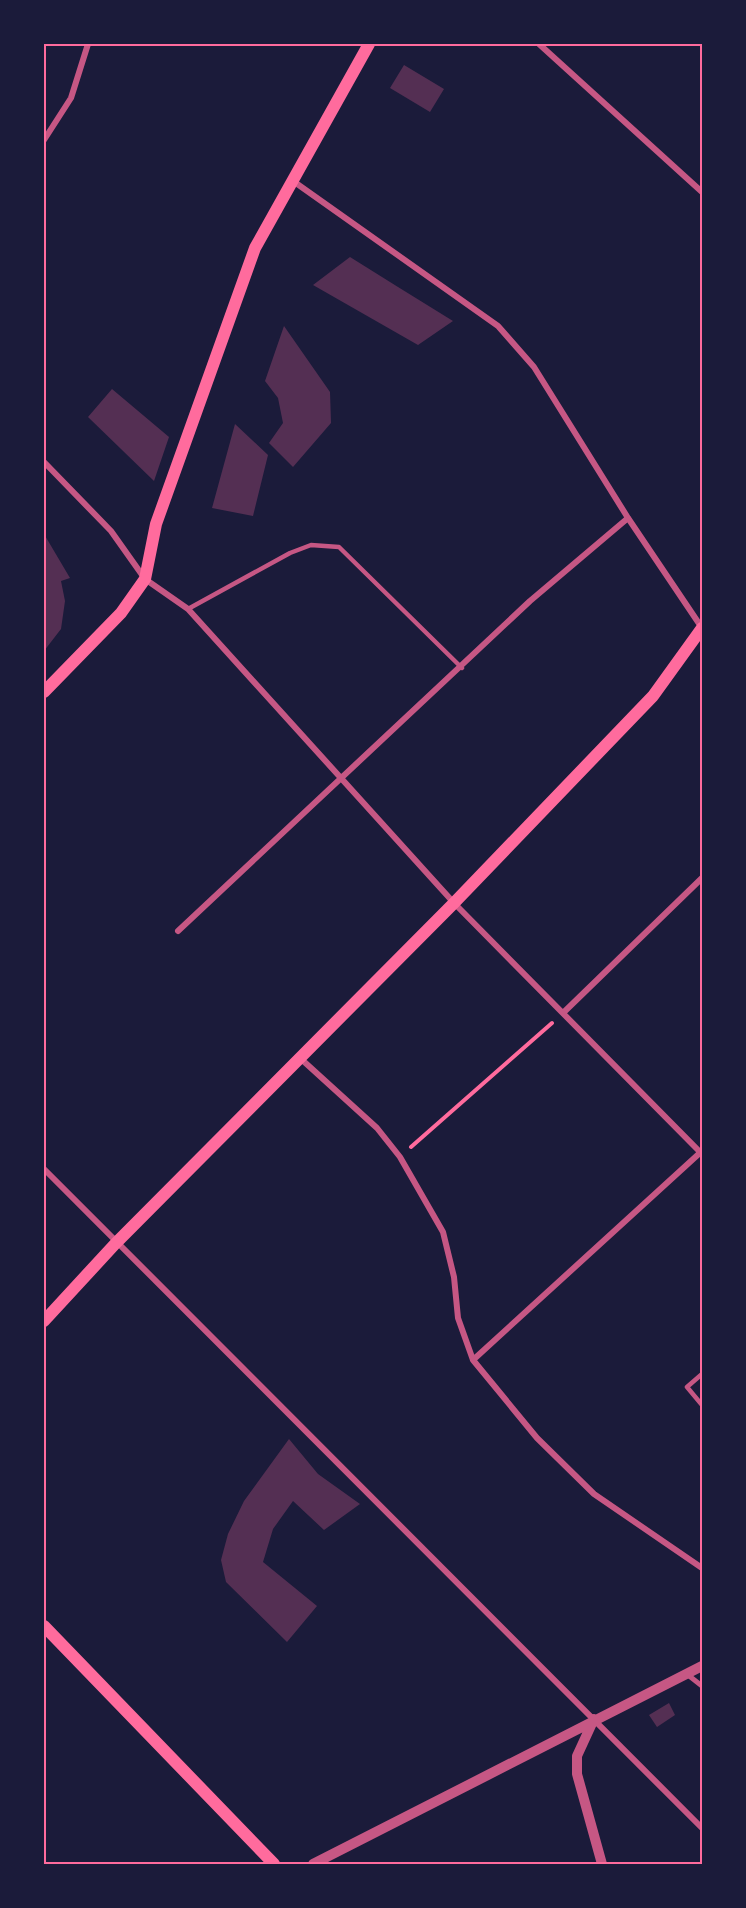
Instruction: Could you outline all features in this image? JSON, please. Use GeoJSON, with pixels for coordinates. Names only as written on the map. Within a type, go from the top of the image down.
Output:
{"type":"FeatureCollection","features":[{"type":"Feature","properties":{"kind":"main road"},"geometry":{"type":"LineString","coordinates":[[44,692],[121,613],[145,579],[156,524],[251,259],[291,180],[369,44]]}},
{"type":"Feature","properties":{"kind":"main road"},"geometry":{"type":"LineString","coordinates":[[44,1321],[116,1244],[454,903],[653,696],[702,629]]}},
{"type":"Feature","properties":{"kind":"main road"},"geometry":{"type":"LineString","coordinates":[[44,1626],[274,1864]]}},
{"type":"Feature","properties":{"kind":"street"},"geometry":{"type":"LineString","coordinates":[[44,140],[71,98],[88,44]]}},
{"type":"Feature","properties":{"kind":"street"},"geometry":{"type":"LineString","coordinates":[[538,44],[702,192]]}},
{"type":"Feature","properties":{"kind":"street"},"geometry":{"type":"LineString","coordinates":[[291,180],[498,326],[534,367],[628,518],[702,629]]}},
{"type":"Feature","properties":{"kind":"street"},"geometry":{"type":"LineString","coordinates":[[44,462],[111,531],[145,579],[188,609],[454,903],[702,1152],[473,1360]]}},
{"type":"Feature","properties":{"kind":"street"},"geometry":{"type":"LineString","coordinates":[[178,931],[340,778],[462,668],[530,601],[628,518]]}},
{"type":"Feature","properties":{"kind":"street"},"geometry":{"type":"LineString","coordinates":[[563,1013],[702,878]]}},
{"type":"Feature","properties":{"kind":"street"},"geometry":{"type":"LineString","coordinates":[[300,1058],[377,1128],[400,1157],[443,1232],[454,1277],[458,1318],[473,1360],[537,1438],[594,1494],[702,1568]]}},
{"type":"Feature","properties":{"kind":"street"},"geometry":{"type":"LineString","coordinates":[[44,1169],[116,1244],[702,1828]]}},
{"type":"Feature","properties":{"kind":"street"},"geometry":{"type":"LineString","coordinates":[[313,1864],[547,1747],[595,1719],[688,1675],[702,1666]]}},
{"type":"Feature","properties":{"kind":"street"},"geometry":{"type":"LineString","coordinates":[[688,1675],[702,1686]]}},
{"type":"Feature","properties":{"kind":"street"},"geometry":{"type":"LineString","coordinates":[[595,1719],[577,1756],[577,1774],[602,1864]]}},
{"type":"Feature","properties":{"kind":"lane"},"geometry":{"type":"LineString","coordinates":[[188,609],[290,553],[311,545],[339,547],[462,668]]}},
{"type":"Feature","properties":{"kind":"lane"},"geometry":{"type":"LineString","coordinates":[[702,1374],[687,1387],[702,1405]]}},
{"type":"Feature","properties":{"kind":"path"},"geometry":{"type":"LineString","coordinates":[[400,1157],[563,1013]]}},
{"type":"Feature","properties":{"kind":"building"},"geometry":{"type":"Polygon","coordinates":[[[404,65],[444,89],[430,112],[390,88],[404,65]]]}},
{"type":"Feature","properties":{"kind":"building"},"geometry":{"type":"Polygon","coordinates":[[[350,257],[453,321],[418,345],[313,285],[350,257]]]}},
{"type":"Feature","properties":{"kind":"building"},"geometry":{"type":"Polygon","coordinates":[[[284,326],[330,392],[331,423],[293,467],[269,443],[283,423],[278,398],[265,381],[284,326]]]}},
{"type":"Feature","properties":{"kind":"building"},"geometry":{"type":"Polygon","coordinates":[[[112,389],[169,437],[154,481],[88,417],[112,389]]]}},
{"type":"Feature","properties":{"kind":"building"},"geometry":{"type":"Polygon","coordinates":[[[235,424],[268,455],[253,516],[212,508],[235,424]]]}},
{"type":"Feature","properties":{"kind":"building"},"geometry":{"type":"Polygon","coordinates":[[[44,534],[70,578],[61,581],[65,601],[61,629],[44,651],[44,534]]]}},
{"type":"Feature","properties":{"kind":"building"},"geometry":{"type":"Polygon","coordinates":[[[289,1439],[318,1474],[360,1504],[324,1530],[293,1501],[273,1529],[263,1562],[317,1606],[287,1642],[226,1582],[221,1560],[228,1534],[244,1501],[289,1439]]]}},
{"type":"Feature","properties":{"kind":"building"},"geometry":{"type":"Polygon","coordinates":[[[669,1703],[675,1715],[657,1727],[649,1715],[669,1703]]]}}]}
